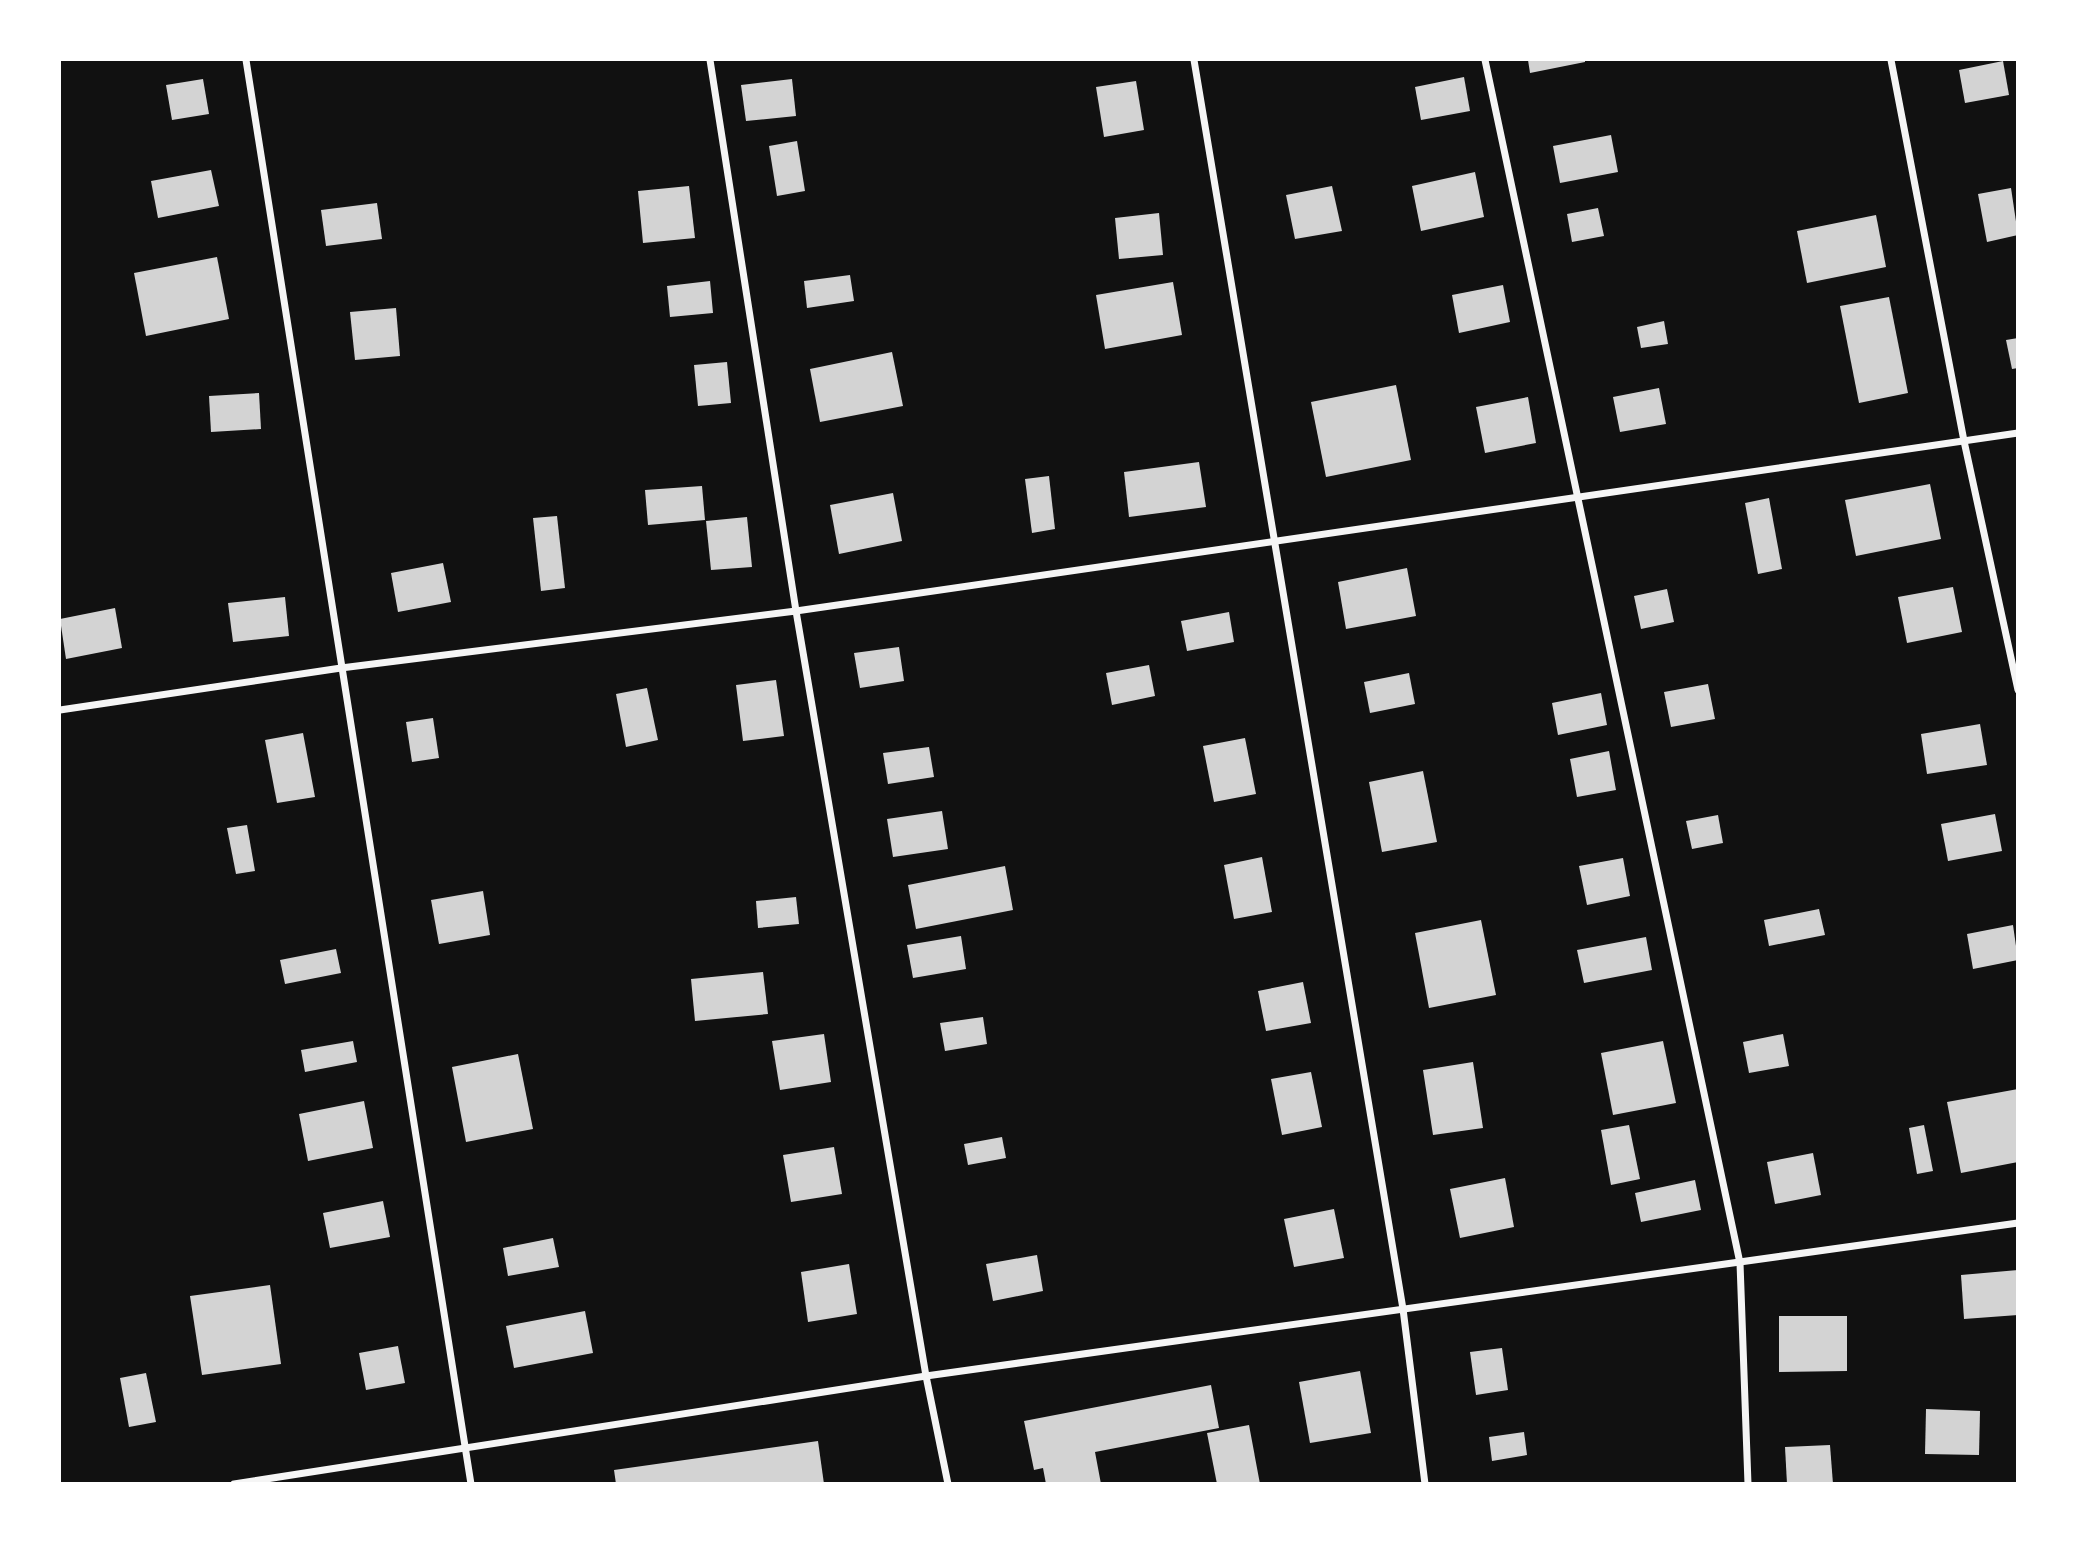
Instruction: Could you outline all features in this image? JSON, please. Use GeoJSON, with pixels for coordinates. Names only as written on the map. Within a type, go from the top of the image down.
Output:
{"type":"FeatureCollection","features":[{"type":"Feature","properties":{"kind":"street"},"geometry":{"type":"LineString","coordinates":[[246,60],[471,1483]]}},
{"type":"Feature","properties":{"kind":"street"},"geometry":{"type":"LineString","coordinates":[[710,60],[796,611],[926,1376],[948,1483]]}},
{"type":"Feature","properties":{"kind":"street"},"geometry":{"type":"LineString","coordinates":[[1194,60],[1404,1309],[1425,1483]]}},
{"type":"Feature","properties":{"kind":"street"},"geometry":{"type":"LineString","coordinates":[[1486,60],[1740,1263],[1748,1483]]}},
{"type":"Feature","properties":{"kind":"street"},"geometry":{"type":"LineString","coordinates":[[1891,60],[1964,441],[2018,690]]}},
{"type":"Feature","properties":{"kind":"street"},"geometry":{"type":"LineString","coordinates":[[60,709],[341,668],[796,611],[2018,433]]}},
{"type":"Feature","properties":{"kind":"street"},"geometry":{"type":"LineString","coordinates":[[234,1483],[926,1376],[2018,1223]]}},
{"type":"Feature","properties":{"kind":"building"},"geometry":{"type":"Polygon","coordinates":[[[1528,60],[1585,60],[1585,62],[1530,73],[1528,60]]]}},
{"type":"Feature","properties":{"kind":"building"},"geometry":{"type":"Polygon","coordinates":[[[2003,61],[2009,95],[1965,103],[1959,70],[2003,61]]]}},
{"type":"Feature","properties":{"kind":"building"},"geometry":{"type":"Polygon","coordinates":[[[1464,77],[1470,111],[1421,120],[1415,87],[1464,77]]]}},
{"type":"Feature","properties":{"kind":"building"},"geometry":{"type":"Polygon","coordinates":[[[203,79],[209,114],[172,120],[166,85],[203,79]]]}},
{"type":"Feature","properties":{"kind":"building"},"geometry":{"type":"Polygon","coordinates":[[[792,79],[796,116],[746,121],[741,85],[792,79]]]}},
{"type":"Feature","properties":{"kind":"building"},"geometry":{"type":"Polygon","coordinates":[[[1136,81],[1144,130],[1104,137],[1096,87],[1136,81]]]}},
{"type":"Feature","properties":{"kind":"building"},"geometry":{"type":"Polygon","coordinates":[[[1611,135],[1618,172],[1560,183],[1553,146],[1611,135]]]}},
{"type":"Feature","properties":{"kind":"building"},"geometry":{"type":"Polygon","coordinates":[[[797,141],[805,191],[777,196],[769,146],[797,141]]]}},
{"type":"Feature","properties":{"kind":"building"},"geometry":{"type":"Polygon","coordinates":[[[211,170],[219,206],[158,218],[151,181],[211,170]]]}},
{"type":"Feature","properties":{"kind":"building"},"geometry":{"type":"Polygon","coordinates":[[[1475,172],[1484,217],[1421,231],[1412,186],[1475,172]]]}},
{"type":"Feature","properties":{"kind":"building"},"geometry":{"type":"Polygon","coordinates":[[[689,186],[695,238],[643,243],[638,191],[689,186]]]}},
{"type":"Feature","properties":{"kind":"building"},"geometry":{"type":"Polygon","coordinates":[[[1332,186],[1342,231],[1295,239],[1286,195],[1332,186]]]}},
{"type":"Feature","properties":{"kind":"building"},"geometry":{"type":"Polygon","coordinates":[[[2011,188],[2018,235],[1987,242],[1978,194],[2011,188]]]}},
{"type":"Feature","properties":{"kind":"building"},"geometry":{"type":"Polygon","coordinates":[[[377,203],[382,239],[326,246],[321,210],[377,203]]]}},
{"type":"Feature","properties":{"kind":"building"},"geometry":{"type":"Polygon","coordinates":[[[1598,208],[1604,236],[1572,242],[1567,214],[1598,208]]]}},
{"type":"Feature","properties":{"kind":"building"},"geometry":{"type":"Polygon","coordinates":[[[1159,213],[1163,255],[1119,259],[1115,218],[1159,213]]]}},
{"type":"Feature","properties":{"kind":"building"},"geometry":{"type":"Polygon","coordinates":[[[1876,215],[1886,267],[1807,283],[1797,231],[1876,215]]]}},
{"type":"Feature","properties":{"kind":"building"},"geometry":{"type":"Polygon","coordinates":[[[217,257],[229,319],[146,336],[134,273],[217,257]]]}},
{"type":"Feature","properties":{"kind":"building"},"geometry":{"type":"Polygon","coordinates":[[[850,275],[854,301],[807,308],[804,281],[850,275]]]}},
{"type":"Feature","properties":{"kind":"building"},"geometry":{"type":"Polygon","coordinates":[[[710,281],[713,313],[670,317],[667,286],[710,281]]]}},
{"type":"Feature","properties":{"kind":"building"},"geometry":{"type":"Polygon","coordinates":[[[1173,282],[1182,335],[1105,349],[1096,295],[1173,282]]]}},
{"type":"Feature","properties":{"kind":"building"},"geometry":{"type":"Polygon","coordinates":[[[1503,285],[1510,322],[1459,333],[1452,295],[1503,285]]]}},
{"type":"Feature","properties":{"kind":"building"},"geometry":{"type":"Polygon","coordinates":[[[1889,297],[1908,393],[1859,403],[1840,306],[1889,297]]]}},
{"type":"Feature","properties":{"kind":"building"},"geometry":{"type":"Polygon","coordinates":[[[396,308],[400,356],[355,360],[350,312],[396,308]]]}},
{"type":"Feature","properties":{"kind":"building"},"geometry":{"type":"Polygon","coordinates":[[[1664,321],[1668,344],[1641,348],[1637,327],[1664,321]]]}},
{"type":"Feature","properties":{"kind":"building"},"geometry":{"type":"Polygon","coordinates":[[[2018,338],[2018,368],[2012,369],[2006,340],[2018,338]]]}},
{"type":"Feature","properties":{"kind":"building"},"geometry":{"type":"Polygon","coordinates":[[[892,352],[903,406],[820,422],[810,369],[892,352]]]}},
{"type":"Feature","properties":{"kind":"building"},"geometry":{"type":"Polygon","coordinates":[[[727,362],[731,403],[698,406],[694,365],[727,362]]]}},
{"type":"Feature","properties":{"kind":"building"},"geometry":{"type":"Polygon","coordinates":[[[1396,385],[1411,460],[1326,477],[1311,402],[1396,385]]]}},
{"type":"Feature","properties":{"kind":"building"},"geometry":{"type":"Polygon","coordinates":[[[1659,388],[1666,424],[1620,432],[1613,397],[1659,388]]]}},
{"type":"Feature","properties":{"kind":"building"},"geometry":{"type":"Polygon","coordinates":[[[259,393],[261,429],[211,432],[209,396],[259,393]]]}},
{"type":"Feature","properties":{"kind":"building"},"geometry":{"type":"Polygon","coordinates":[[[1528,397],[1536,443],[1485,453],[1476,407],[1528,397]]]}},
{"type":"Feature","properties":{"kind":"building"},"geometry":{"type":"Polygon","coordinates":[[[1199,462],[1206,507],[1129,517],[1124,472],[1199,462]]]}},
{"type":"Feature","properties":{"kind":"building"},"geometry":{"type":"Polygon","coordinates":[[[1049,476],[1055,529],[1032,533],[1025,479],[1049,476]]]}},
{"type":"Feature","properties":{"kind":"building"},"geometry":{"type":"Polygon","coordinates":[[[1930,484],[1941,539],[1856,556],[1845,500],[1930,484]]]}},
{"type":"Feature","properties":{"kind":"building"},"geometry":{"type":"Polygon","coordinates":[[[702,486],[705,520],[648,525],[645,490],[702,486]]]}},
{"type":"Feature","properties":{"kind":"building"},"geometry":{"type":"Polygon","coordinates":[[[893,493],[902,541],[839,554],[830,505],[893,493]]]}},
{"type":"Feature","properties":{"kind":"building"},"geometry":{"type":"Polygon","coordinates":[[[1769,498],[1782,569],[1758,574],[1745,503],[1769,498]]]}},
{"type":"Feature","properties":{"kind":"building"},"geometry":{"type":"Polygon","coordinates":[[[557,516],[565,588],[541,591],[533,518],[557,516]]]}},
{"type":"Feature","properties":{"kind":"building"},"geometry":{"type":"Polygon","coordinates":[[[747,517],[752,567],[711,570],[706,521],[747,517]]]}},
{"type":"Feature","properties":{"kind":"building"},"geometry":{"type":"Polygon","coordinates":[[[443,563],[451,602],[398,612],[391,573],[443,563]]]}},
{"type":"Feature","properties":{"kind":"building"},"geometry":{"type":"Polygon","coordinates":[[[1407,568],[1416,616],[1346,629],[1338,582],[1407,568]]]}},
{"type":"Feature","properties":{"kind":"building"},"geometry":{"type":"Polygon","coordinates":[[[1953,587],[1962,632],[1907,643],[1898,597],[1953,587]]]}},
{"type":"Feature","properties":{"kind":"building"},"geometry":{"type":"Polygon","coordinates":[[[1667,589],[1674,622],[1641,629],[1634,596],[1667,589]]]}},
{"type":"Feature","properties":{"kind":"building"},"geometry":{"type":"Polygon","coordinates":[[[285,597],[289,636],[233,642],[228,603],[285,597]]]}},
{"type":"Feature","properties":{"kind":"building"},"geometry":{"type":"Polygon","coordinates":[[[115,608],[122,648],[66,659],[60,619],[115,608]]]}},
{"type":"Feature","properties":{"kind":"building"},"geometry":{"type":"Polygon","coordinates":[[[1229,612],[1234,642],[1187,651],[1181,621],[1229,612]]]}},
{"type":"Feature","properties":{"kind":"building"},"geometry":{"type":"Polygon","coordinates":[[[899,647],[904,681],[860,688],[854,653],[899,647]]]}},
{"type":"Feature","properties":{"kind":"building"},"geometry":{"type":"Polygon","coordinates":[[[1149,665],[1155,696],[1112,705],[1106,673],[1149,665]]]}},
{"type":"Feature","properties":{"kind":"building"},"geometry":{"type":"Polygon","coordinates":[[[1409,673],[1415,704],[1370,713],[1364,682],[1409,673]]]}},
{"type":"Feature","properties":{"kind":"building"},"geometry":{"type":"Polygon","coordinates":[[[776,680],[784,736],[743,741],[736,685],[776,680]]]}},
{"type":"Feature","properties":{"kind":"building"},"geometry":{"type":"Polygon","coordinates":[[[1708,684],[1715,719],[1671,727],[1664,692],[1708,684]]]}},
{"type":"Feature","properties":{"kind":"building"},"geometry":{"type":"Polygon","coordinates":[[[647,688],[658,740],[626,747],[616,694],[647,688]]]}},
{"type":"Feature","properties":{"kind":"building"},"geometry":{"type":"Polygon","coordinates":[[[1601,693],[1607,725],[1558,735],[1552,703],[1601,693]]]}},
{"type":"Feature","properties":{"kind":"building"},"geometry":{"type":"Polygon","coordinates":[[[433,718],[439,758],[412,762],[406,722],[433,718]]]}},
{"type":"Feature","properties":{"kind":"building"},"geometry":{"type":"Polygon","coordinates":[[[1980,724],[1987,765],[1927,774],[1921,734],[1980,724]]]}},
{"type":"Feature","properties":{"kind":"building"},"geometry":{"type":"Polygon","coordinates":[[[303,733],[315,797],[277,803],[265,740],[303,733]]]}},
{"type":"Feature","properties":{"kind":"building"},"geometry":{"type":"Polygon","coordinates":[[[1245,738],[1256,794],[1214,802],[1203,746],[1245,738]]]}},
{"type":"Feature","properties":{"kind":"building"},"geometry":{"type":"Polygon","coordinates":[[[929,747],[934,777],[888,784],[883,753],[929,747]]]}},
{"type":"Feature","properties":{"kind":"building"},"geometry":{"type":"Polygon","coordinates":[[[1609,751],[1616,790],[1577,797],[1570,759],[1609,751]]]}},
{"type":"Feature","properties":{"kind":"building"},"geometry":{"type":"Polygon","coordinates":[[[1423,771],[1437,842],[1382,852],[1369,782],[1423,771]]]}},
{"type":"Feature","properties":{"kind":"building"},"geometry":{"type":"Polygon","coordinates":[[[942,811],[948,849],[893,857],[887,819],[942,811]]]}},
{"type":"Feature","properties":{"kind":"building"},"geometry":{"type":"Polygon","coordinates":[[[1995,814],[2002,851],[1948,861],[1941,824],[1995,814]]]}},
{"type":"Feature","properties":{"kind":"building"},"geometry":{"type":"Polygon","coordinates":[[[1718,815],[1723,843],[1692,849],[1686,821],[1718,815]]]}},
{"type":"Feature","properties":{"kind":"building"},"geometry":{"type":"Polygon","coordinates":[[[247,825],[255,871],[236,874],[227,828],[247,825]]]}},
{"type":"Feature","properties":{"kind":"building"},"geometry":{"type":"Polygon","coordinates":[[[1262,857],[1272,912],[1234,919],[1224,865],[1262,857]]]}},
{"type":"Feature","properties":{"kind":"building"},"geometry":{"type":"Polygon","coordinates":[[[1623,858],[1630,896],[1587,905],[1579,866],[1623,858]]]}},
{"type":"Feature","properties":{"kind":"building"},"geometry":{"type":"Polygon","coordinates":[[[1005,866],[1013,910],[916,929],[908,885],[1005,866]]]}},
{"type":"Feature","properties":{"kind":"building"},"geometry":{"type":"Polygon","coordinates":[[[483,891],[490,935],[439,944],[431,900],[483,891]]]}},
{"type":"Feature","properties":{"kind":"building"},"geometry":{"type":"Polygon","coordinates":[[[796,897],[799,924],[758,928],[756,901],[796,897]]]}},
{"type":"Feature","properties":{"kind":"building"},"geometry":{"type":"Polygon","coordinates":[[[1819,909],[1825,935],[1769,946],[1764,920],[1819,909]]]}},
{"type":"Feature","properties":{"kind":"building"},"geometry":{"type":"Polygon","coordinates":[[[1481,920],[1496,995],[1429,1008],[1415,933],[1481,920]]]}},
{"type":"Feature","properties":{"kind":"building"},"geometry":{"type":"Polygon","coordinates":[[[2013,925],[2018,960],[1973,969],[1967,934],[2013,925]]]}},
{"type":"Feature","properties":{"kind":"building"},"geometry":{"type":"Polygon","coordinates":[[[961,936],[966,969],[913,978],[907,945],[961,936]]]}},
{"type":"Feature","properties":{"kind":"building"},"geometry":{"type":"Polygon","coordinates":[[[1646,937],[1652,970],[1584,983],[1577,950],[1646,937]]]}},
{"type":"Feature","properties":{"kind":"building"},"geometry":{"type":"Polygon","coordinates":[[[336,949],[341,973],[285,984],[280,960],[336,949]]]}},
{"type":"Feature","properties":{"kind":"building"},"geometry":{"type":"Polygon","coordinates":[[[763,972],[768,1014],[695,1021],[691,979],[763,972]]]}},
{"type":"Feature","properties":{"kind":"building"},"geometry":{"type":"Polygon","coordinates":[[[1303,982],[1311,1023],[1266,1031],[1258,991],[1303,982]]]}},
{"type":"Feature","properties":{"kind":"building"},"geometry":{"type":"Polygon","coordinates":[[[983,1017],[987,1044],[945,1051],[940,1023],[983,1017]]]}},
{"type":"Feature","properties":{"kind":"building"},"geometry":{"type":"Polygon","coordinates":[[[824,1034],[831,1082],[780,1090],[772,1041],[824,1034]]]}},
{"type":"Feature","properties":{"kind":"building"},"geometry":{"type":"Polygon","coordinates":[[[1783,1034],[1789,1066],[1749,1073],[1743,1042],[1783,1034]]]}},
{"type":"Feature","properties":{"kind":"building"},"geometry":{"type":"Polygon","coordinates":[[[353,1041],[357,1062],[305,1072],[301,1050],[353,1041]]]}},
{"type":"Feature","properties":{"kind":"building"},"geometry":{"type":"Polygon","coordinates":[[[1663,1041],[1676,1103],[1613,1115],[1601,1053],[1663,1041]]]}},
{"type":"Feature","properties":{"kind":"building"},"geometry":{"type":"Polygon","coordinates":[[[518,1054],[533,1129],[466,1142],[452,1067],[518,1054]]]}},
{"type":"Feature","properties":{"kind":"building"},"geometry":{"type":"Polygon","coordinates":[[[1473,1062],[1483,1128],[1433,1135],[1423,1070],[1473,1062]]]}},
{"type":"Feature","properties":{"kind":"building"},"geometry":{"type":"Polygon","coordinates":[[[1311,1072],[1322,1127],[1282,1135],[1271,1079],[1311,1072]]]}},
{"type":"Feature","properties":{"kind":"building"},"geometry":{"type":"Polygon","coordinates":[[[2018,1089],[2018,1162],[1961,1173],[1947,1102],[2018,1089]]]}},
{"type":"Feature","properties":{"kind":"building"},"geometry":{"type":"Polygon","coordinates":[[[364,1101],[373,1148],[308,1161],[299,1114],[364,1101]]]}},
{"type":"Feature","properties":{"kind":"building"},"geometry":{"type":"Polygon","coordinates":[[[1629,1125],[1640,1179],[1611,1185],[1601,1130],[1629,1125]]]}},
{"type":"Feature","properties":{"kind":"building"},"geometry":{"type":"Polygon","coordinates":[[[1924,1125],[1933,1171],[1917,1174],[1909,1128],[1924,1125]]]}},
{"type":"Feature","properties":{"kind":"building"},"geometry":{"type":"Polygon","coordinates":[[[1002,1137],[1006,1158],[968,1165],[964,1144],[1002,1137]]]}},
{"type":"Feature","properties":{"kind":"building"},"geometry":{"type":"Polygon","coordinates":[[[834,1147],[842,1194],[791,1202],[783,1155],[834,1147]]]}},
{"type":"Feature","properties":{"kind":"building"},"geometry":{"type":"Polygon","coordinates":[[[1813,1153],[1821,1195],[1775,1204],[1767,1162],[1813,1153]]]}},
{"type":"Feature","properties":{"kind":"building"},"geometry":{"type":"Polygon","coordinates":[[[1505,1178],[1514,1227],[1460,1238],[1450,1189],[1505,1178]]]}},
{"type":"Feature","properties":{"kind":"building"},"geometry":{"type":"Polygon","coordinates":[[[1695,1180],[1701,1210],[1641,1222],[1635,1193],[1695,1180]]]}},
{"type":"Feature","properties":{"kind":"building"},"geometry":{"type":"Polygon","coordinates":[[[383,1201],[390,1237],[330,1248],[323,1213],[383,1201]]]}},
{"type":"Feature","properties":{"kind":"building"},"geometry":{"type":"Polygon","coordinates":[[[1334,1209],[1344,1258],[1294,1267],[1284,1219],[1334,1209]]]}},
{"type":"Feature","properties":{"kind":"building"},"geometry":{"type":"Polygon","coordinates":[[[553,1238],[559,1267],[508,1276],[503,1248],[553,1238]]]}},
{"type":"Feature","properties":{"kind":"building"},"geometry":{"type":"Polygon","coordinates":[[[1037,1255],[1043,1291],[993,1301],[986,1264],[1037,1255]]]}},
{"type":"Feature","properties":{"kind":"building"},"geometry":{"type":"Polygon","coordinates":[[[849,1264],[857,1314],[808,1322],[801,1272],[849,1264]]]}},
{"type":"Feature","properties":{"kind":"building"},"geometry":{"type":"Polygon","coordinates":[[[2018,1270],[2018,1315],[1964,1319],[1961,1275],[2018,1270]]]}},
{"type":"Feature","properties":{"kind":"building"},"geometry":{"type":"Polygon","coordinates":[[[270,1285],[281,1364],[202,1375],[190,1296],[270,1285]]]}},
{"type":"Feature","properties":{"kind":"building"},"geometry":{"type":"Polygon","coordinates":[[[585,1311],[593,1353],[514,1368],[506,1326],[585,1311]]]}},
{"type":"Feature","properties":{"kind":"building"},"geometry":{"type":"Polygon","coordinates":[[[1779,1316],[1847,1316],[1847,1371],[1779,1372],[1779,1316]]]}},
{"type":"Feature","properties":{"kind":"building"},"geometry":{"type":"Polygon","coordinates":[[[398,1346],[405,1383],[366,1390],[359,1353],[398,1346]]]}},
{"type":"Feature","properties":{"kind":"building"},"geometry":{"type":"Polygon","coordinates":[[[1502,1348],[1508,1390],[1476,1395],[1470,1352],[1502,1348]]]}},
{"type":"Feature","properties":{"kind":"building"},"geometry":{"type":"Polygon","coordinates":[[[1360,1371],[1371,1433],[1310,1443],[1299,1382],[1360,1371]]]}},
{"type":"Feature","properties":{"kind":"building"},"geometry":{"type":"Polygon","coordinates":[[[146,1373],[156,1422],[129,1427],[120,1378],[146,1373]]]}},
{"type":"Feature","properties":{"kind":"building"},"geometry":{"type":"Polygon","coordinates":[[[1211,1385],[1219,1428],[1095,1452],[1101,1484],[1046,1484],[1043,1468],[1034,1470],[1024,1421],[1211,1385]]]}},
{"type":"Feature","properties":{"kind":"building"},"geometry":{"type":"Polygon","coordinates":[[[1926,1409],[1980,1411],[1979,1455],[1925,1454],[1926,1409]]]}},
{"type":"Feature","properties":{"kind":"building"},"geometry":{"type":"Polygon","coordinates":[[[1249,1425],[1260,1484],[1217,1484],[1207,1433],[1249,1425]]]}},
{"type":"Feature","properties":{"kind":"building"},"geometry":{"type":"Polygon","coordinates":[[[1524,1432],[1527,1455],[1492,1461],[1489,1437],[1524,1432]]]}},
{"type":"Feature","properties":{"kind":"building"},"geometry":{"type":"Polygon","coordinates":[[[818,1441],[824,1484],[616,1484],[614,1470],[818,1441]]]}},
{"type":"Feature","properties":{"kind":"building"},"geometry":{"type":"Polygon","coordinates":[[[1830,1445],[1833,1484],[1787,1484],[1785,1447],[1830,1445]]]}}]}
